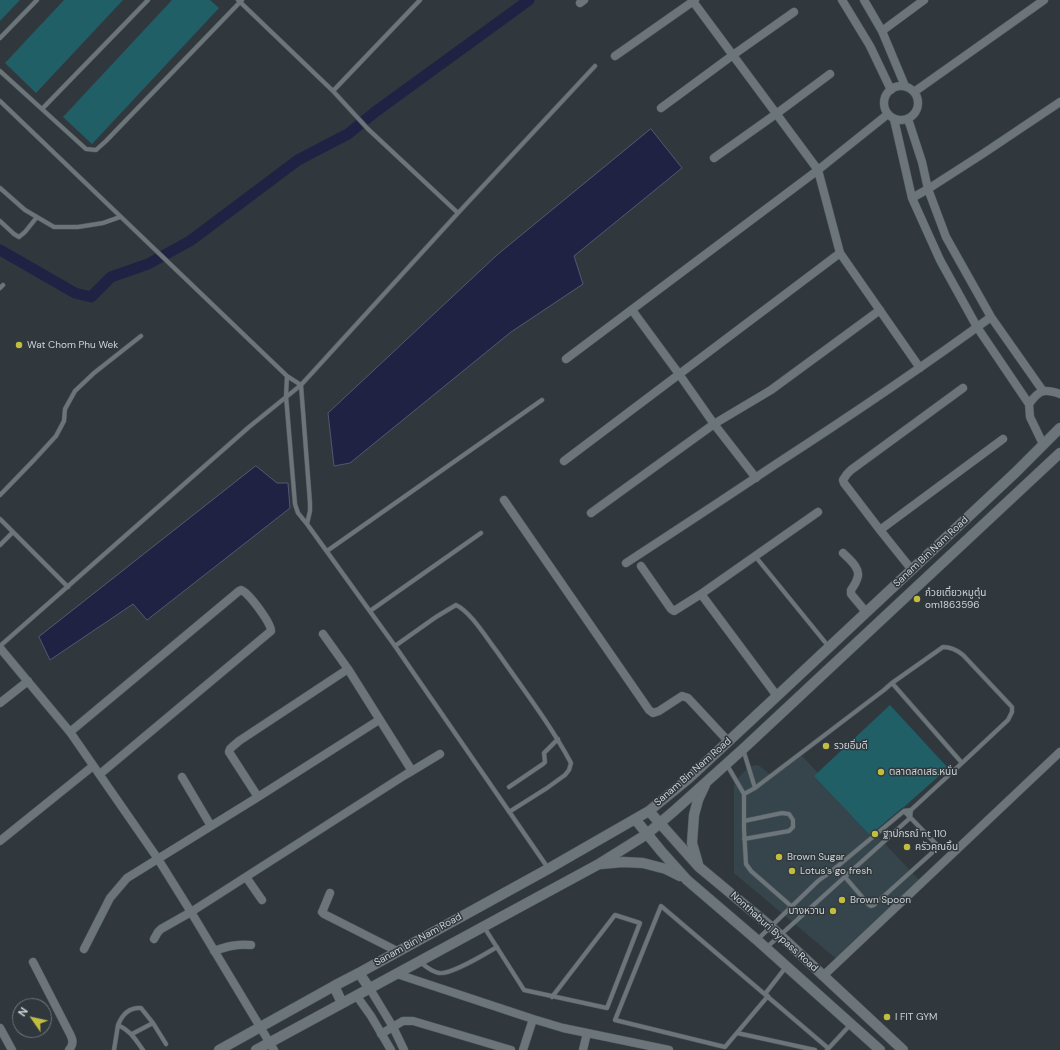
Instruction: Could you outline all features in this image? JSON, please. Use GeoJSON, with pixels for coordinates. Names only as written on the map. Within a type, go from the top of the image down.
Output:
{"type":"FeatureCollection","features":[{"type":"Feature","properties":{"kind":"main road","name":"Sanam Bin Nam Road"},"geometry":{"type":"LineString","coordinates":[[219,1050],[649,811],[688,778],[777,696],[1016,472],[1060,428]]}},
{"type":"Feature","properties":{"kind":"main road","name":"Sanam Bin Nam Road"},"geometry":{"type":"LineString","coordinates":[[256,1050],[272,1046],[342,1003],[599,864],[646,834],[726,764],[1060,454]]}},
{"type":"Feature","properties":{"kind":"main road"},"geometry":{"type":"LineString","coordinates":[[1016,472],[1027,484]]}},
{"type":"Feature","properties":{"kind":"main road"},"geometry":{"type":"LineString","coordinates":[[699,867],[692,843],[694,815],[698,800],[706,781]]}},
{"type":"Feature","properties":{"kind":"main road","name":"Nonthaburi Bypass Road"},"geometry":{"type":"LineString","coordinates":[[649,811],[699,867],[770,926],[903,1050]]}},
{"type":"Feature","properties":{"kind":"main road","name":"Nonthaburi Bypass Road"},"geometry":{"type":"LineString","coordinates":[[635,819],[646,834],[687,880],[757,940],[880,1050]]}},
{"type":"Feature","properties":{"kind":"main road"},"geometry":{"type":"LineString","coordinates":[[599,864],[623,862],[643,863],[666,869],[687,880]]}},
{"type":"Feature","properties":{"kind":"main road"},"geometry":{"type":"LineString","coordinates":[[359,973],[370,989]]}},
{"type":"Feature","properties":{"kind":"main road"},"geometry":{"type":"LineString","coordinates":[[334,986],[342,1003]]}},
{"type":"Feature","properties":{"kind":"street"},"geometry":{"type":"LineString","coordinates":[[842,0],[870,46],[891,90]]}},
{"type":"Feature","properties":{"kind":"street"},"geometry":{"type":"LineString","coordinates":[[864,0],[882,31],[905,86],[917,96],[918,105],[915,113],[908,119],[898,120],[891,116]]}},
{"type":"Feature","properties":{"kind":"street"},"geometry":{"type":"LineString","coordinates":[[882,31],[924,0]]}},
{"type":"Feature","properties":{"kind":"street"},"geometry":{"type":"LineString","coordinates":[[914,92],[1044,0]]}},
{"type":"Feature","properties":{"kind":"street"},"geometry":{"type":"LineString","coordinates":[[615,56],[693,1],[818,170],[840,253],[920,368]]}},
{"type":"Feature","properties":{"kind":"street"},"geometry":{"type":"LineString","coordinates":[[661,108],[794,12]]}},
{"type":"Feature","properties":{"kind":"street"},"geometry":{"type":"LineString","coordinates":[[714,158],[830,74]]}},
{"type":"Feature","properties":{"kind":"street"},"geometry":{"type":"LineString","coordinates":[[905,86],[895,87],[891,90],[886,95],[884,102],[885,108],[891,116],[912,198],[940,260],[977,328],[1029,404],[1030,417],[1043,444]]}},
{"type":"Feature","properties":{"kind":"street"},"geometry":{"type":"LineString","coordinates":[[912,198],[1060,102]]}},
{"type":"Feature","properties":{"kind":"street"},"geometry":{"type":"LineString","coordinates":[[566,359],[891,116]]}},
{"type":"Feature","properties":{"kind":"street"},"geometry":{"type":"LineString","coordinates":[[908,119],[922,162],[928,189],[946,237],[991,317],[1043,391]]}},
{"type":"Feature","properties":{"kind":"street"},"geometry":{"type":"LineString","coordinates":[[564,461],[840,253]]}},
{"type":"Feature","properties":{"kind":"street"},"geometry":{"type":"LineString","coordinates":[[632,310],[714,424],[756,478]]}},
{"type":"Feature","properties":{"kind":"street"},"geometry":{"type":"LineString","coordinates":[[591,513],[714,424],[771,390],[880,310]]}},
{"type":"Feature","properties":{"kind":"street"},"geometry":{"type":"LineString","coordinates":[[626,563],[852,414],[991,317]]}},
{"type":"Feature","properties":{"kind":"street"},"geometry":{"type":"LineString","coordinates":[[912,570],[843,480],[851,470],[862,461],[962,388]]}},
{"type":"Feature","properties":{"kind":"street"},"geometry":{"type":"LineString","coordinates":[[1029,404],[1035,396],[1043,391],[1050,391],[1060,394]]}},
{"type":"Feature","properties":{"kind":"street"},"geometry":{"type":"LineString","coordinates":[[880,530],[1003,439]]}},
{"type":"Feature","properties":{"kind":"street"},"geometry":{"type":"LineString","coordinates":[[504,500],[649,710],[654,713],[682,696],[688,698],[728,741]]}},
{"type":"Feature","properties":{"kind":"street"},"geometry":{"type":"LineString","coordinates":[[641,566],[671,609],[674,611],[701,594],[818,512]]}},
{"type":"Feature","properties":{"kind":"street"},"geometry":{"type":"LineString","coordinates":[[843,553],[856,566],[858,572],[858,578],[851,590],[851,594],[866,612]]}},
{"type":"Feature","properties":{"kind":"street"},"geometry":{"type":"LineString","coordinates":[[70,732],[239,591],[242,590],[247,593],[268,620],[271,626],[271,631],[100,774]]}},
{"type":"Feature","properties":{"kind":"street"},"geometry":{"type":"LineString","coordinates":[[701,594],[777,696]]}},
{"type":"Feature","properties":{"kind":"street"},"geometry":{"type":"LineString","coordinates":[[323,634],[348,669],[412,772]]}},
{"type":"Feature","properties":{"kind":"street"},"geometry":{"type":"LineString","coordinates":[[0,647],[70,732],[158,859],[272,1046]]}},
{"type":"Feature","properties":{"kind":"street"},"geometry":{"type":"LineString","coordinates":[[258,797],[229,752],[230,749],[348,669]]}},
{"type":"Feature","properties":{"kind":"street"},"geometry":{"type":"LineString","coordinates":[[0,703],[28,681]]}},
{"type":"Feature","properties":{"kind":"street"},"geometry":{"type":"LineString","coordinates":[[84,949],[110,898],[127,878],[379,720]]}},
{"type":"Feature","properties":{"kind":"street"},"geometry":{"type":"LineString","coordinates":[[823,976],[1060,752]]}},
{"type":"Feature","properties":{"kind":"street"},"geometry":{"type":"LineString","coordinates":[[154,939],[161,929],[191,912],[440,754]]}},
{"type":"Feature","properties":{"kind":"street"},"geometry":{"type":"LineString","coordinates":[[0,841],[94,766]]}},
{"type":"Feature","properties":{"kind":"street"},"geometry":{"type":"LineString","coordinates":[[182,778],[211,826]]}},
{"type":"Feature","properties":{"kind":"street"},"geometry":{"type":"LineString","coordinates":[[246,877],[262,900]]}},
{"type":"Feature","properties":{"kind":"street"},"geometry":{"type":"LineString","coordinates":[[330,893],[322,912],[324,914],[398,951]]}},
{"type":"Feature","properties":{"kind":"street"},"geometry":{"type":"LineString","coordinates":[[214,951],[240,944],[251,945]]}},
{"type":"Feature","properties":{"kind":"street"},"geometry":{"type":"LineString","coordinates":[[33,962],[73,1040],[72,1046],[69,1050]]}},
{"type":"Feature","properties":{"kind":"street"},"geometry":{"type":"LineString","coordinates":[[397,974],[563,1028],[650,1048],[669,1050]]}},
{"type":"Feature","properties":{"kind":"street"},"geometry":{"type":"LineString","coordinates":[[370,989],[393,1027],[404,1050]]}},
{"type":"Feature","properties":{"kind":"street"},"geometry":{"type":"LineString","coordinates":[[356,996],[391,1050]]}},
{"type":"Feature","properties":{"kind":"street"},"geometry":{"type":"LineString","coordinates":[[523,1050],[533,1019]]}},
{"type":"Feature","properties":{"kind":"street"},"geometry":{"type":"LineString","coordinates":[[381,1034],[403,1021],[413,1021],[511,1050]]}},
{"type":"Feature","properties":{"kind":"street"},"geometry":{"type":"LineString","coordinates":[[0,1028],[12,1050]]}},
{"type":"Feature","properties":{"kind":"street"},"geometry":{"type":"LineString","coordinates":[[583,1050],[587,1033]]}},
{"type":"Feature","properties":{"kind":"lane"},"geometry":{"type":"LineString","coordinates":[[0,38],[37,0]]}},
{"type":"Feature","properties":{"kind":"lane"},"geometry":{"type":"LineString","coordinates":[[42,109],[148,0]]}},
{"type":"Feature","properties":{"kind":"lane"},"geometry":{"type":"LineString","coordinates":[[333,91],[420,0]]}},
{"type":"Feature","properties":{"kind":"lane"},"geometry":{"type":"LineString","coordinates":[[0,71],[86,149],[96,150],[240,1],[333,91],[368,129],[458,213]]}},
{"type":"Feature","properties":{"kind":"lane"},"geometry":{"type":"LineString","coordinates":[[0,647],[249,427],[301,385],[595,66]]}},
{"type":"Feature","properties":{"kind":"lane"},"geometry":{"type":"LineString","coordinates":[[0,101],[286,376],[301,385]]}},
{"type":"Feature","properties":{"kind":"lane"},"geometry":{"type":"LineString","coordinates":[[0,188],[25,210],[54,227],[78,227],[103,223],[120,217]]}},
{"type":"Feature","properties":{"kind":"lane"},"geometry":{"type":"LineString","coordinates":[[0,221],[19,237],[37,217]]}},
{"type":"Feature","properties":{"kind":"lane"},"geometry":{"type":"LineString","coordinates":[[0,495],[56,436],[64,421],[65,409],[76,391],[94,373],[141,336]]}},
{"type":"Feature","properties":{"kind":"lane"},"geometry":{"type":"LineString","coordinates":[[286,376],[286,396],[295,504],[298,513],[396,646],[548,868]]}},
{"type":"Feature","properties":{"kind":"lane"},"geometry":{"type":"LineString","coordinates":[[301,385],[310,503],[307,524]]}},
{"type":"Feature","properties":{"kind":"lane"},"geometry":{"type":"LineString","coordinates":[[326,551],[542,400]]}},
{"type":"Feature","properties":{"kind":"lane"},"geometry":{"type":"LineString","coordinates":[[0,519],[68,587]]}},
{"type":"Feature","properties":{"kind":"lane"},"geometry":{"type":"LineString","coordinates":[[0,545],[13,532]]}},
{"type":"Feature","properties":{"kind":"lane"},"geometry":{"type":"LineString","coordinates":[[370,610],[481,533]]}},
{"type":"Feature","properties":{"kind":"lane"},"geometry":{"type":"LineString","coordinates":[[754,556],[829,647]]}},
{"type":"Feature","properties":{"kind":"lane"},"geometry":{"type":"LineString","coordinates":[[396,646],[436,617],[456,605],[462,607],[489,641],[545,719],[571,763],[569,770],[565,775],[547,788],[509,812]]}},
{"type":"Feature","properties":{"kind":"lane"},"geometry":{"type":"LineString","coordinates":[[744,794],[756,788],[892,683],[943,647],[953,649],[963,656],[1012,707],[1012,712],[1008,720],[912,810],[910,818],[765,948]]}},
{"type":"Feature","properties":{"kind":"lane"},"geometry":{"type":"LineString","coordinates":[[892,683],[962,763]]}},
{"type":"Feature","properties":{"kind":"lane"},"geometry":{"type":"LineString","coordinates":[[509,787],[543,764],[545,762],[544,752],[558,739]]}},
{"type":"Feature","properties":{"kind":"lane"},"geometry":{"type":"LineString","coordinates":[[743,748],[756,788]]}},
{"type":"Feature","properties":{"kind":"lane"},"geometry":{"type":"LineString","coordinates":[[726,764],[744,794],[744,839],[746,864],[750,870],[801,916]]}},
{"type":"Feature","properties":{"kind":"lane"},"geometry":{"type":"LineString","coordinates":[[757,940],[818,881],[904,811],[912,810]]}},
{"type":"Feature","properties":{"kind":"lane"},"geometry":{"type":"LineString","coordinates":[[844,877],[871,906],[934,852],[936,849],[936,844],[904,811]]}},
{"type":"Feature","properties":{"kind":"lane"},"geometry":{"type":"LineString","coordinates":[[744,821],[782,813],[789,814],[793,820],[793,827],[789,831],[744,839]]}},
{"type":"Feature","properties":{"kind":"lane"},"geometry":{"type":"LineString","coordinates":[[787,967],[766,995],[737,1033],[725,1047],[615,1020],[661,906],[766,995],[828,1049],[851,1024]]}},
{"type":"Feature","properties":{"kind":"lane"},"geometry":{"type":"LineString","coordinates":[[484,926],[524,990],[607,1008],[640,923],[615,915],[552,996]]}},
{"type":"Feature","properties":{"kind":"lane"},"geometry":{"type":"LineString","coordinates":[[419,962],[439,973],[450,972],[497,947]]}},
{"type":"Feature","properties":{"kind":"lane"},"geometry":{"type":"LineString","coordinates":[[114,1050],[118,1025],[121,1018],[124,1014],[138,1007],[143,1010],[153,1023],[166,1044]]}},
{"type":"Feature","properties":{"kind":"lane"},"geometry":{"type":"LineString","coordinates":[[132,1034],[153,1023]]}},
{"type":"Feature","properties":{"kind":"lane"},"geometry":{"type":"LineString","coordinates":[[118,1025],[126,1028],[143,1050]]}},
{"type":"Feature","properties":{"kind":"lane"},"geometry":{"type":"LineString","coordinates":[[737,1033],[815,1050]]}},
{"type":"Feature","properties":{"kind":"shaded area"},"geometry":{"type":"Polygon","coordinates":[[[800,754],[922,883],[839,961],[734,873],[734,782],[750,766],[758,765],[772,776],[800,754]]]}},
{"type":"Feature","properties":{"kind":"water"},"geometry":{"type":"Polygon","coordinates":[[[651,129],[682,168],[574,256],[583,284],[511,332],[350,463],[334,466],[328,413],[497,255],[651,129]]]}},
{"type":"Feature","properties":{"kind":"water"},"geometry":{"type":"Polygon","coordinates":[[[256,466],[277,483],[288,483],[290,508],[147,620],[133,604],[50,660],[39,637],[256,466]]]}},
{"type":"Feature","properties":{"kind":"building"},"geometry":{"type":"Polygon","coordinates":[[[0,0],[20,0],[0,21],[0,0]]]}},
{"type":"Feature","properties":{"kind":"building"},"geometry":{"type":"Polygon","coordinates":[[[64,0],[123,0],[36,93],[5,63],[64,0]]]}},
{"type":"Feature","properties":{"kind":"building"},"geometry":{"type":"Polygon","coordinates":[[[172,0],[210,0],[219,8],[92,144],[63,117],[172,0]]]}},
{"type":"Feature","properties":{"kind":"building","name":"ตลาดสดเสธ.หนั่น"},"geometry":{"type":"Polygon","coordinates":[[[890,705],[948,768],[870,835],[814,776],[890,705]]]}},
{"type":"Feature","properties":{"kind":"waterway"},"geometry":{"type":"LineString","coordinates":[[0,250],[75,293],[91,297],[111,277],[148,264],[190,241],[298,160],[348,134],[375,112],[529,0]]}},
{"type":"Feature","properties":{"kind":"place","name":"Wat Chom Phu Wek"},"geometry":{"type":"Point","coordinates":[19,345]}},
{"type":"Feature","properties":{"kind":"place","name":"ก๋วยเตี๋ยวหมูตุ๋น om1863596"},"geometry":{"type":"Point","coordinates":[917,599]}},
{"type":"Feature","properties":{"kind":"place","name":"รวยอิ่มดี"},"geometry":{"type":"Point","coordinates":[826,746]}},
{"type":"Feature","properties":{"kind":"place","name":"ตลาดสดเสธ.หนั่น"},"geometry":{"type":"Point","coordinates":[881,772]}},
{"type":"Feature","properties":{"kind":"place","name":"ฐาปกรณ์ nt 110"},"geometry":{"type":"Point","coordinates":[875,834]}},
{"type":"Feature","properties":{"kind":"place","name":"ครัวคุณอิ้น"},"geometry":{"type":"Point","coordinates":[907,847]}},
{"type":"Feature","properties":{"kind":"place","name":"Brown Sugar"},"geometry":{"type":"Point","coordinates":[779,857]}},
{"type":"Feature","properties":{"kind":"place","name":"Lotus's go fresh"},"geometry":{"type":"Point","coordinates":[792,871]}},
{"type":"Feature","properties":{"kind":"place","name":"Brown Spoon"},"geometry":{"type":"Point","coordinates":[842,900]}},
{"type":"Feature","properties":{"kind":"place","name":"บางหวาน"},"geometry":{"type":"Point","coordinates":[833,911]}},
{"type":"Feature","properties":{"kind":"place","name":"I FIT GYM"},"geometry":{"type":"Point","coordinates":[887,1017]}}]}
